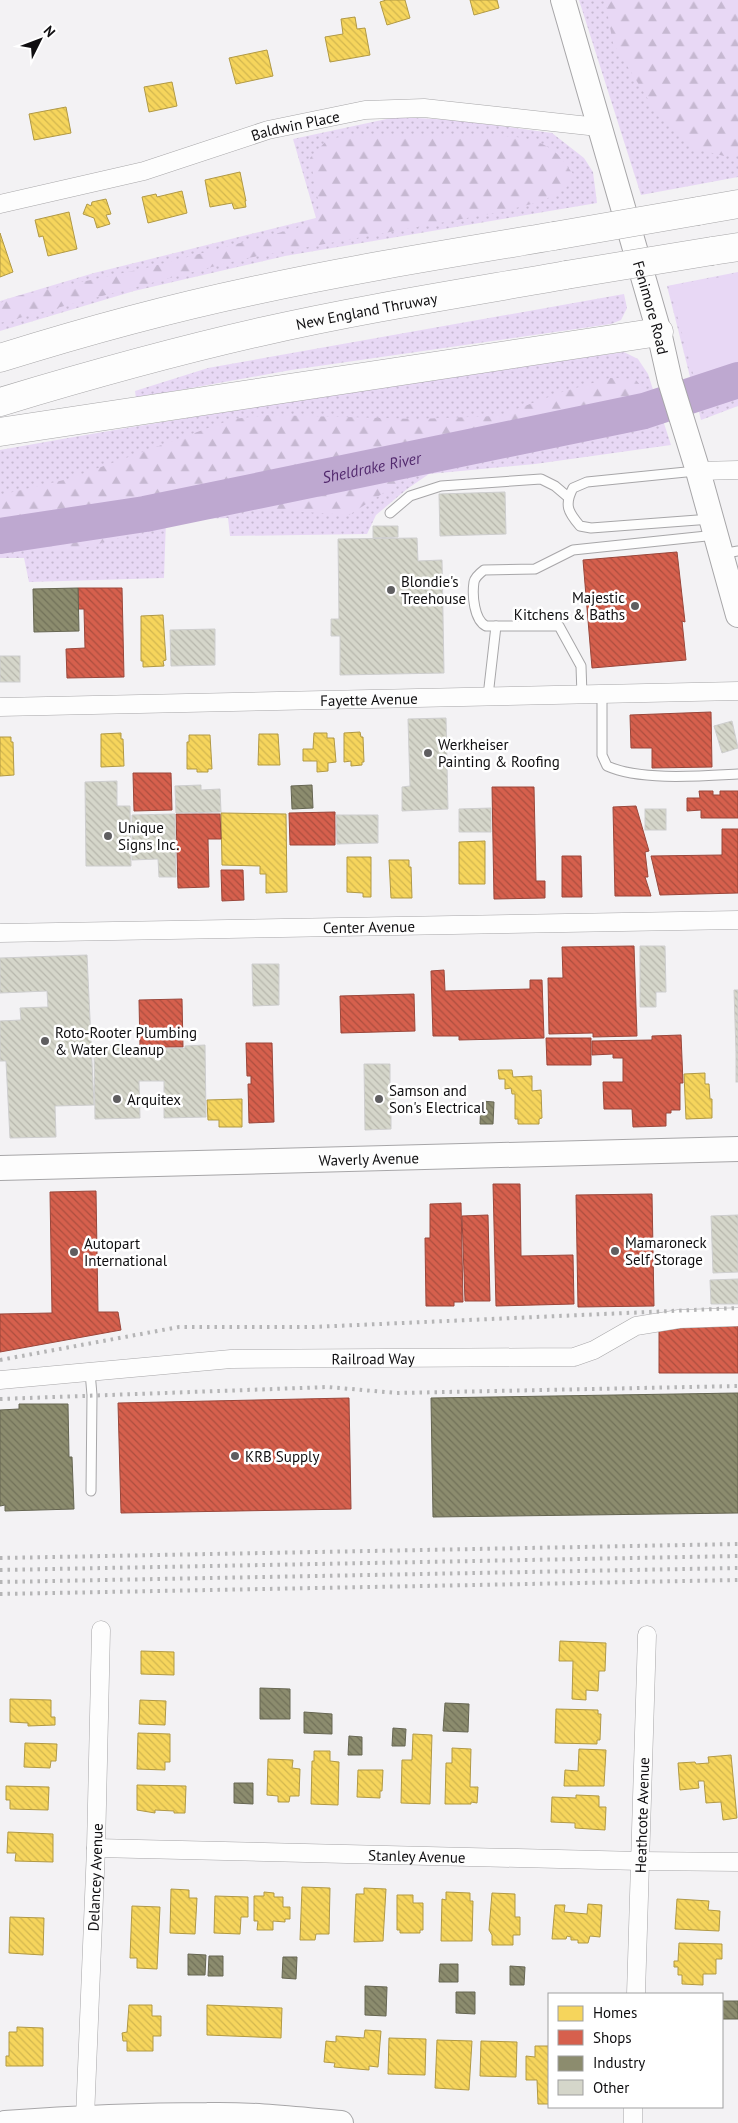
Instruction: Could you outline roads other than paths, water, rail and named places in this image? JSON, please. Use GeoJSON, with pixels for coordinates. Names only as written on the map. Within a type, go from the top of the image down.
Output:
{"type":"FeatureCollection","features":[{"type":"Feature","properties":{"kind":"highway"},"geometry":{"type":"LineString","coordinates":[[0,358],[114,324],[253,290],[404,261],[738,204]]}},
{"type":"Feature","properties":{"kind":"highway","name":"New England Thruway"},"geometry":{"type":"LineString","coordinates":[[0,402],[125,365],[262,331],[566,275],[725,249]]}},
{"type":"Feature","properties":{"kind":"highway"},"geometry":{"type":"LineString","coordinates":[[0,432],[659,332]]}},
{"type":"Feature","properties":{"kind":"street","name":"Fenimore Road"},"geometry":{"type":"LineString","coordinates":[[563,0],[598,127],[659,332],[670,381],[722,540],[738,615]]}},
{"type":"Feature","properties":{"kind":"street","name":"Baldwin Place"},"geometry":{"type":"LineString","coordinates":[[0,204],[144,171],[268,130],[365,110],[424,108],[598,127]]}},
{"type":"Feature","properties":{"kind":"street"},"geometry":{"type":"LineString","coordinates":[[698,471],[738,470]]}},
{"type":"Feature","properties":{"kind":"street","name":"Fayette Avenue"},"geometry":{"type":"LineString","coordinates":[[0,707],[738,691]]}},
{"type":"Feature","properties":{"kind":"street","name":"Center Avenue"},"geometry":{"type":"LineString","coordinates":[[0,933],[738,920]]}},
{"type":"Feature","properties":{"kind":"street","name":"Waverly Avenue"},"geometry":{"type":"LineString","coordinates":[[0,1168],[738,1149]]}},
{"type":"Feature","properties":{"kind":"street","name":"Railroad Way"},"geometry":{"type":"LineString","coordinates":[[0,1380],[231,1358],[574,1357],[594,1350],[636,1326],[679,1319],[738,1317]]}},
{"type":"Feature","properties":{"kind":"street","name":"Delancey Avenue"},"geometry":{"type":"LineString","coordinates":[[85,2120],[96,1848],[101,1630]]}},
{"type":"Feature","properties":{"kind":"street","name":"Heathcote Avenue"},"geometry":{"type":"LineString","coordinates":[[636,1993],[646,1636]]}},
{"type":"Feature","properties":{"kind":"street","name":"Stanley Avenue"},"geometry":{"type":"LineString","coordinates":[[96,1848],[640,1862],[738,1862]]}},
{"type":"Feature","properties":{"kind":"street"},"geometry":{"type":"LineString","coordinates":[[633,2108],[633,2123]]}},
{"type":"Feature","properties":{"kind":"street"},"geometry":{"type":"LineString","coordinates":[[5,2123],[208,2115],[341,2123]]}},
{"type":"Feature","properties":{"kind":"lane"},"geometry":{"type":"LineString","coordinates":[[698,471],[587,482],[573,488],[568,498],[569,513],[580,526],[591,528],[722,540]]}},
{"type":"Feature","properties":{"kind":"lane"},"geometry":{"type":"LineString","coordinates":[[390,512],[410,496],[441,486],[541,479],[555,486],[568,498]]}},
{"type":"Feature","properties":{"kind":"lane"},"geometry":{"type":"LineString","coordinates":[[582,694],[581,666],[559,626],[486,626],[481,624],[476,616],[474,581],[478,574],[484,570],[536,569],[574,550],[722,540]]}},
{"type":"Feature","properties":{"kind":"lane"},"geometry":{"type":"LineString","coordinates":[[488,696],[496,626]]}},
{"type":"Feature","properties":{"kind":"lane"},"geometry":{"type":"LineString","coordinates":[[602,694],[602,755],[607,766],[619,772],[678,777],[738,774]]}},
{"type":"Feature","properties":{"kind":"lane"},"geometry":{"type":"LineString","coordinates":[[90,1372],[92,1396],[91,1491]]}},
{"type":"Feature","properties":{"kind":"waterway","name":"Sheldrake River"},"geometry":{"type":"LineString","coordinates":[[0,536],[145,514],[644,411],[738,380]]}},
{"type":"Feature","properties":{"kind":"railway"},"geometry":{"type":"LineString","coordinates":[[0,1360],[179,1327],[312,1327],[738,1308]]}},
{"type":"Feature","properties":{"kind":"railway"},"geometry":{"type":"LineString","coordinates":[[0,1399],[328,1387],[397,1393],[738,1386]]}},
{"type":"Feature","properties":{"kind":"railway"},"geometry":{"type":"LineString","coordinates":[[0,1558],[738,1544]]}},
{"type":"Feature","properties":{"kind":"railway"},"geometry":{"type":"LineString","coordinates":[[0,1570],[738,1556]]}},
{"type":"Feature","properties":{"kind":"railway"},"geometry":{"type":"LineString","coordinates":[[0,1582],[738,1568]]}},
{"type":"Feature","properties":{"kind":"railway"},"geometry":{"type":"LineString","coordinates":[[0,1594],[738,1580]]}},
{"type":"Feature","properties":{"kind":"place","name":"Blondie's Treehouse"},"geometry":{"type":"Point","coordinates":[391,590]}},
{"type":"Feature","properties":{"kind":"place","name":"Majestic Kitchens & Baths"},"geometry":{"type":"Point","coordinates":[635,606]}},
{"type":"Feature","properties":{"kind":"place","name":"Werkheiser Painting & Roofing"},"geometry":{"type":"Point","coordinates":[428,753]}},
{"type":"Feature","properties":{"kind":"place","name":"Unique Signs Inc."},"geometry":{"type":"Point","coordinates":[108,836]}},
{"type":"Feature","properties":{"kind":"place","name":"Roto-Rooter Plumbing & Water Cleanup"},"geometry":{"type":"Point","coordinates":[45,1041]}},
{"type":"Feature","properties":{"kind":"place","name":"Arquitex"},"geometry":{"type":"Point","coordinates":[117,1099]}},
{"type":"Feature","properties":{"kind":"place","name":"Samson and Son's Electrical"},"geometry":{"type":"Point","coordinates":[379,1099]}},
{"type":"Feature","properties":{"kind":"place","name":"Mamaroneck Self Storage"},"geometry":{"type":"Point","coordinates":[615,1251]}},
{"type":"Feature","properties":{"kind":"place","name":"Autopart International"},"geometry":{"type":"Point","coordinates":[74,1252]}},
{"type":"Feature","properties":{"kind":"place","name":"KRB Supply"},"geometry":{"type":"Point","coordinates":[235,1456]}}]}
